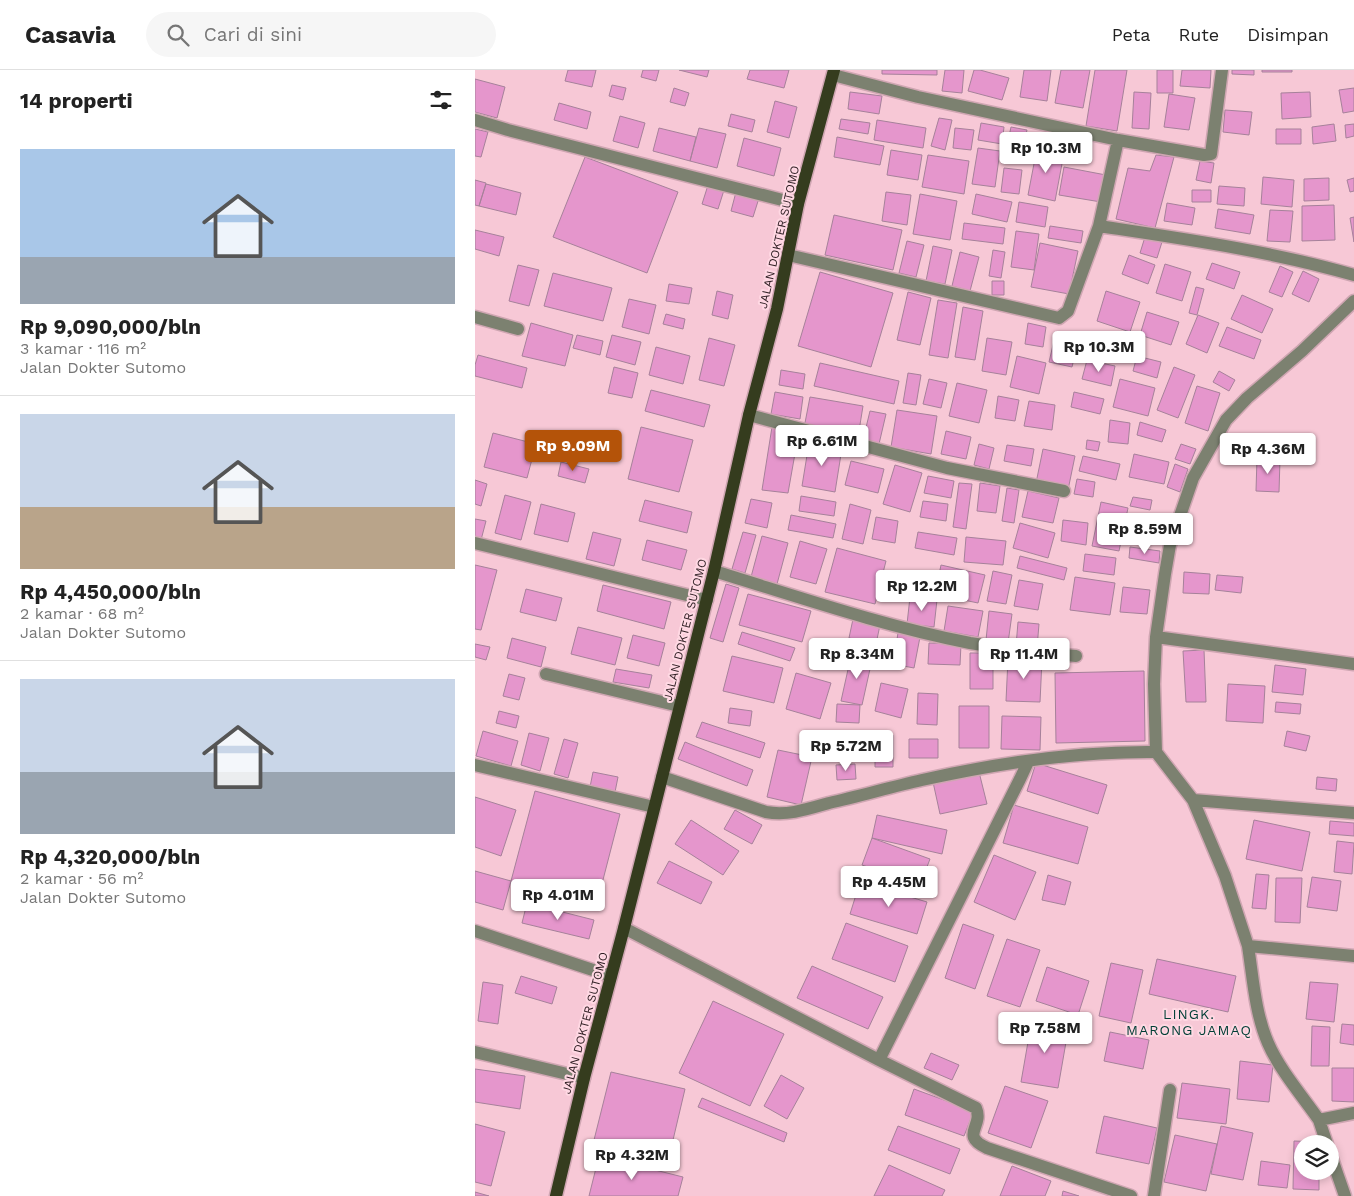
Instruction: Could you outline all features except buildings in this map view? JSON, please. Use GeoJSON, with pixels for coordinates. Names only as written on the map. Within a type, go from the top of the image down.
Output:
{"type":"FeatureCollection","features":[{"type":"Feature","properties":{"kind":"main road","name":"JALAN DOKTER SUTOMO"},"geometry":{"type":"LineString","coordinates":[[555,1196],[707,600],[749,415],[777,309],[798,204],[833,72]]}},
{"type":"Feature","properties":{"kind":"street"},"geometry":{"type":"LineString","coordinates":[[833,72],[918,97],[1118,140],[1205,155],[1211,154],[1222,70]]}},
{"type":"Feature","properties":{"kind":"street"},"geometry":{"type":"LineString","coordinates":[[475,120],[798,204]]}},
{"type":"Feature","properties":{"kind":"street"},"geometry":{"type":"LineString","coordinates":[[788,255],[1059,318],[1068,312],[1099,226],[1118,140]]}},
{"type":"Feature","properties":{"kind":"street"},"geometry":{"type":"LineString","coordinates":[[1099,226],[1274,256],[1354,275]]}},
{"type":"Feature","properties":{"kind":"street"},"geometry":{"type":"LineString","coordinates":[[1324,1135],[1319,1120],[1269,1044],[1257,1005],[1248,946],[1225,876],[1193,800],[1156,752],[1154,684],[1156,637],[1171,545],[1193,478],[1226,420],[1247,398],[1302,351],[1354,301]]}},
{"type":"Feature","properties":{"kind":"street"},"geometry":{"type":"LineString","coordinates":[[475,317],[518,328]]}},
{"type":"Feature","properties":{"kind":"street"},"geometry":{"type":"LineString","coordinates":[[749,415],[947,468],[1064,491]]}},
{"type":"Feature","properties":{"kind":"street"},"geometry":{"type":"LineString","coordinates":[[475,543],[707,600]]}},
{"type":"Feature","properties":{"kind":"street"},"geometry":{"type":"LineString","coordinates":[[714,571],[926,633],[1011,650],[1076,656]]}},
{"type":"Feature","properties":{"kind":"street"},"geometry":{"type":"LineString","coordinates":[[1156,637],[1354,664]]}},
{"type":"Feature","properties":{"kind":"street"},"geometry":{"type":"LineString","coordinates":[[546,674],[679,706]]}},
{"type":"Feature","properties":{"kind":"street"},"geometry":{"type":"LineString","coordinates":[[663,777],[777,814],[802,812],[921,780],[973,770],[1121,752],[1156,752]]}},
{"type":"Feature","properties":{"kind":"street"},"geometry":{"type":"LineString","coordinates":[[879,1060],[1021,779],[1027,762]]}},
{"type":"Feature","properties":{"kind":"street"},"geometry":{"type":"LineString","coordinates":[[475,765],[654,807]]}},
{"type":"Feature","properties":{"kind":"street"},"geometry":{"type":"LineString","coordinates":[[1193,800],[1354,813]]}},
{"type":"Feature","properties":{"kind":"street"},"geometry":{"type":"LineString","coordinates":[[624,928],[976,1108],[977,1118],[972,1135],[978,1144],[1131,1196]]}},
{"type":"Feature","properties":{"kind":"street"},"geometry":{"type":"LineString","coordinates":[[475,931],[611,976]]}},
{"type":"Feature","properties":{"kind":"street"},"geometry":{"type":"LineString","coordinates":[[1248,946],[1354,956]]}},
{"type":"Feature","properties":{"kind":"street"},"geometry":{"type":"LineString","coordinates":[[475,1052],[584,1078]]}},
{"type":"Feature","properties":{"kind":"street"},"geometry":{"type":"LineString","coordinates":[[1154,1196],[1170,1090]]}},
{"type":"Feature","properties":{"kind":"street"},"geometry":{"type":"LineString","coordinates":[[1319,1120],[1354,1113]]}},
{"type":"Feature","properties":{"kind":"street"},"geometry":{"type":"LineString","coordinates":[[1339,1179],[1345,1196]]}},
{"type":"Feature","properties":{"kind":"district","name":"LINGK. MARONG JAMAQ"},"geometry":{"type":"Point","coordinates":[1189,1022]}}]}
